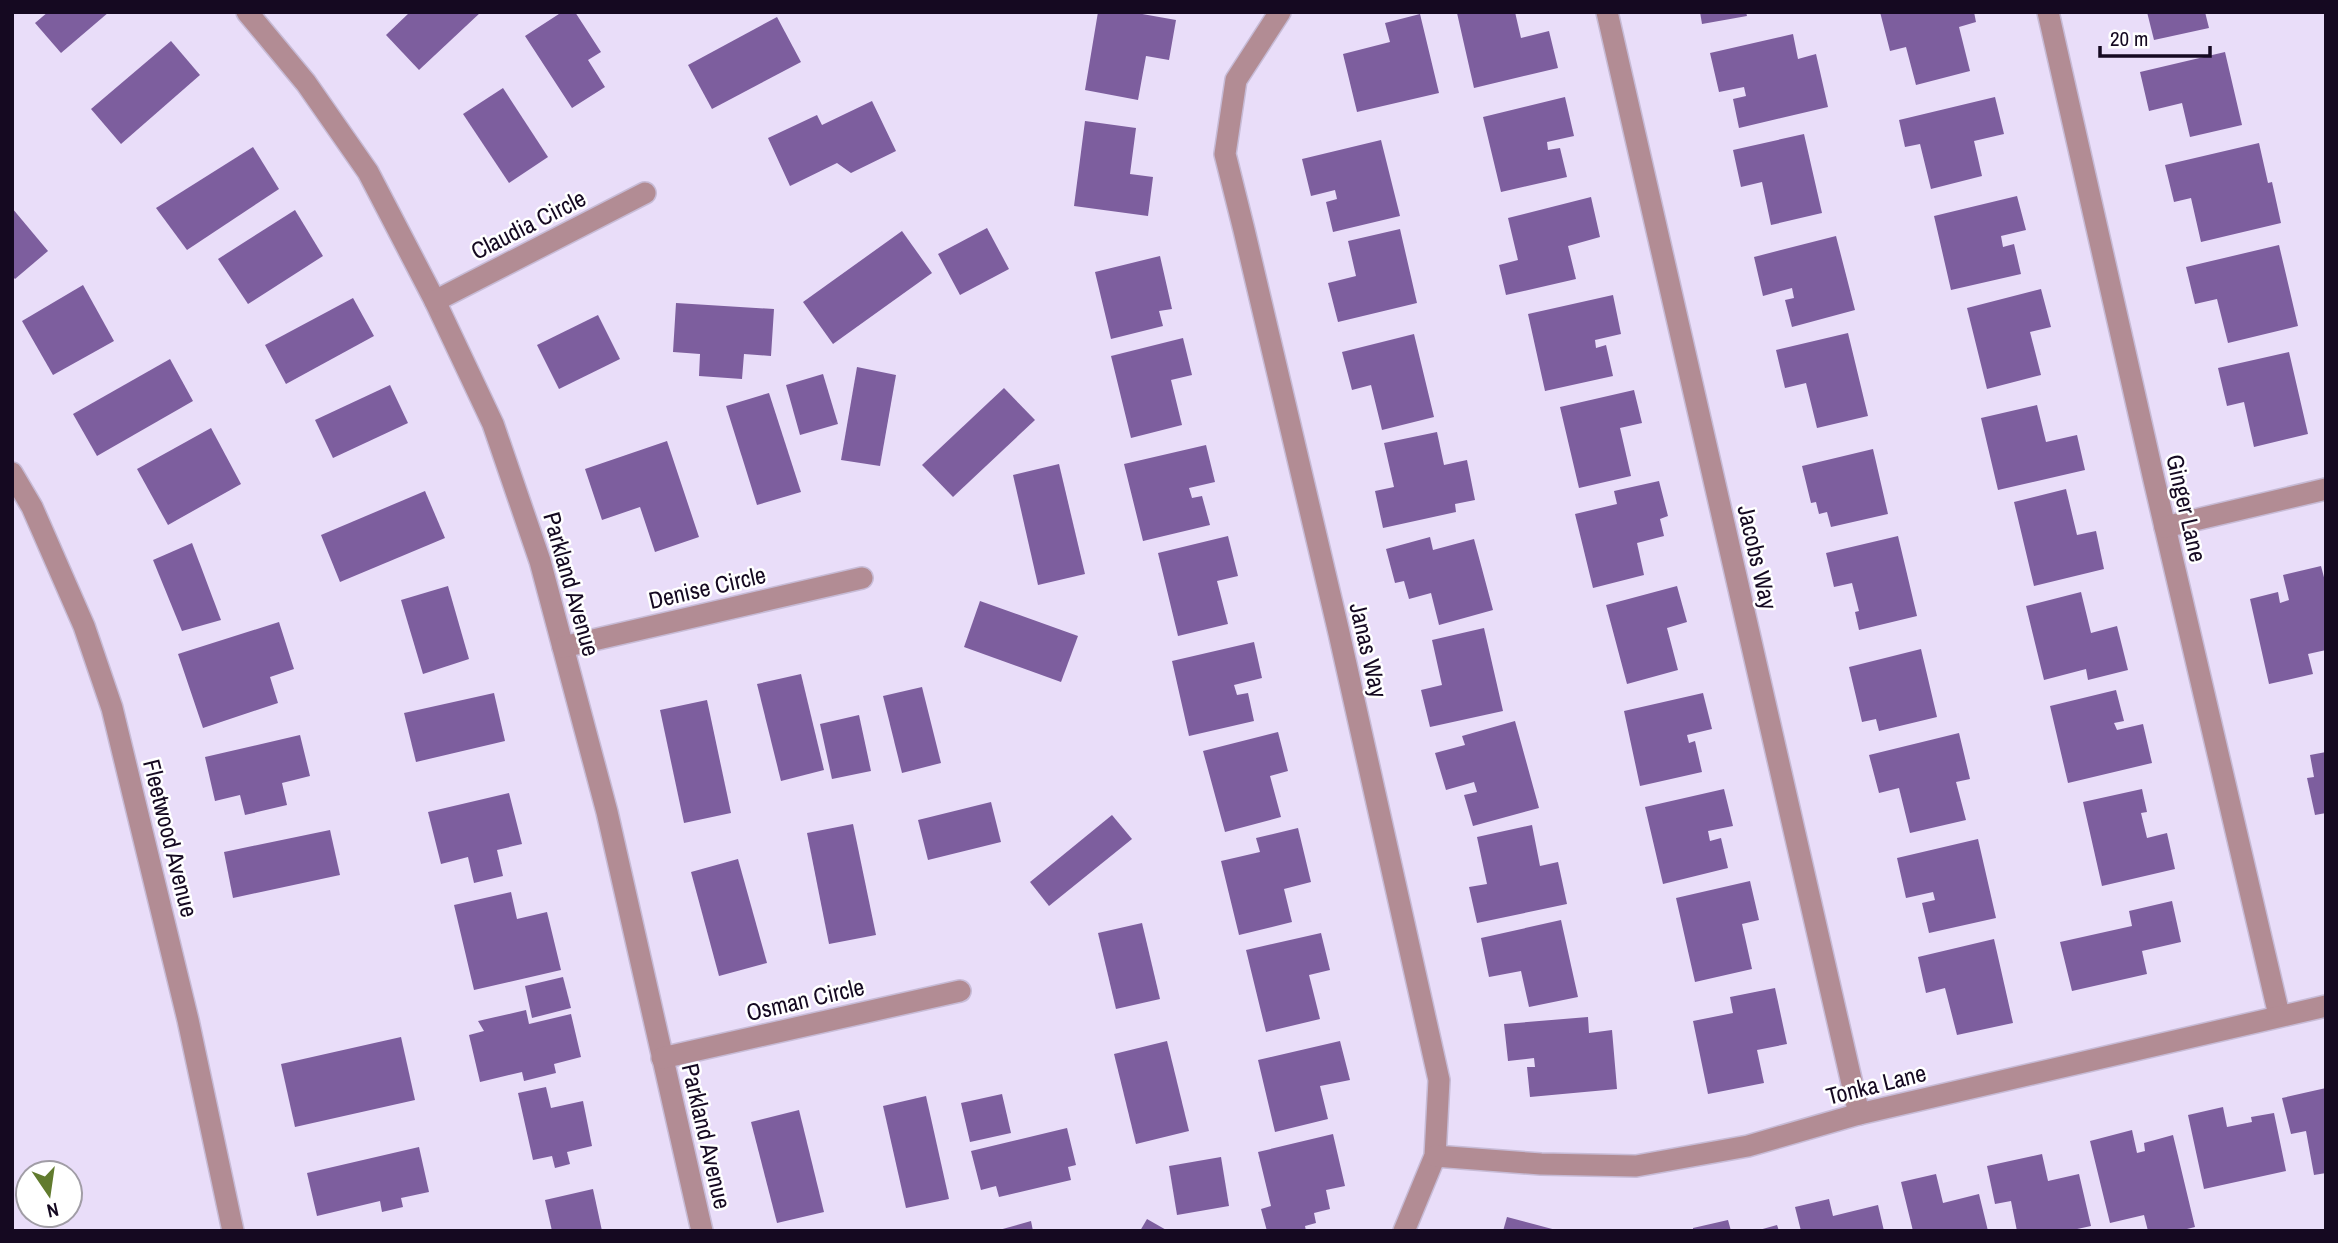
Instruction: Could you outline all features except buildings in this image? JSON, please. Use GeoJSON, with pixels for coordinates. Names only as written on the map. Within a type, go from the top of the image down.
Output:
{"type":"FeatureCollection","features":[{"type":"Feature","properties":{"kind":"street","name":"Parkland Avenue"},"geometry":{"type":"LineString","coordinates":[[247,12],[306,83],[368,173],[435,301],[493,424],[540,561],[607,812],[702,1231]]}},
{"type":"Feature","properties":{"kind":"street","name":"Janas Way"},"geometry":{"type":"LineString","coordinates":[[1280,12],[1236,80],[1224,154],[1339,634],[1439,1080],[1435,1156],[1405,1231]]}},
{"type":"Feature","properties":{"kind":"street","name":"Jacobs Way"},"geometry":{"type":"LineString","coordinates":[[1607,12],[1859,1114]]}},
{"type":"Feature","properties":{"kind":"street","name":"Ginger Lane"},"geometry":{"type":"LineString","coordinates":[[2048,12],[2279,1016]]}},
{"type":"Feature","properties":{"kind":"street","name":"Claudia Circle"},"geometry":{"type":"LineString","coordinates":[[435,301],[645,193]]}},
{"type":"Feature","properties":{"kind":"street","name":"Fleetwood Avenue"},"geometry":{"type":"LineString","coordinates":[[12,473],[32,507],[84,626],[112,708],[188,1020],[233,1231]]}},
{"type":"Feature","properties":{"kind":"street"},"geometry":{"type":"LineString","coordinates":[[2165,527],[2326,489]]}},
{"type":"Feature","properties":{"kind":"street","name":"Denise Circle"},"geometry":{"type":"LineString","coordinates":[[563,647],[862,578]]}},
{"type":"Feature","properties":{"kind":"street","name":"Osman Circle"},"geometry":{"type":"LineString","coordinates":[[662,1058],[960,991]]}},
{"type":"Feature","properties":{"kind":"street","name":"Tonka Lane"},"geometry":{"type":"LineString","coordinates":[[1435,1156],[1541,1164],[1636,1166],[1748,1146],[1859,1114],[2326,1006]]}}]}
